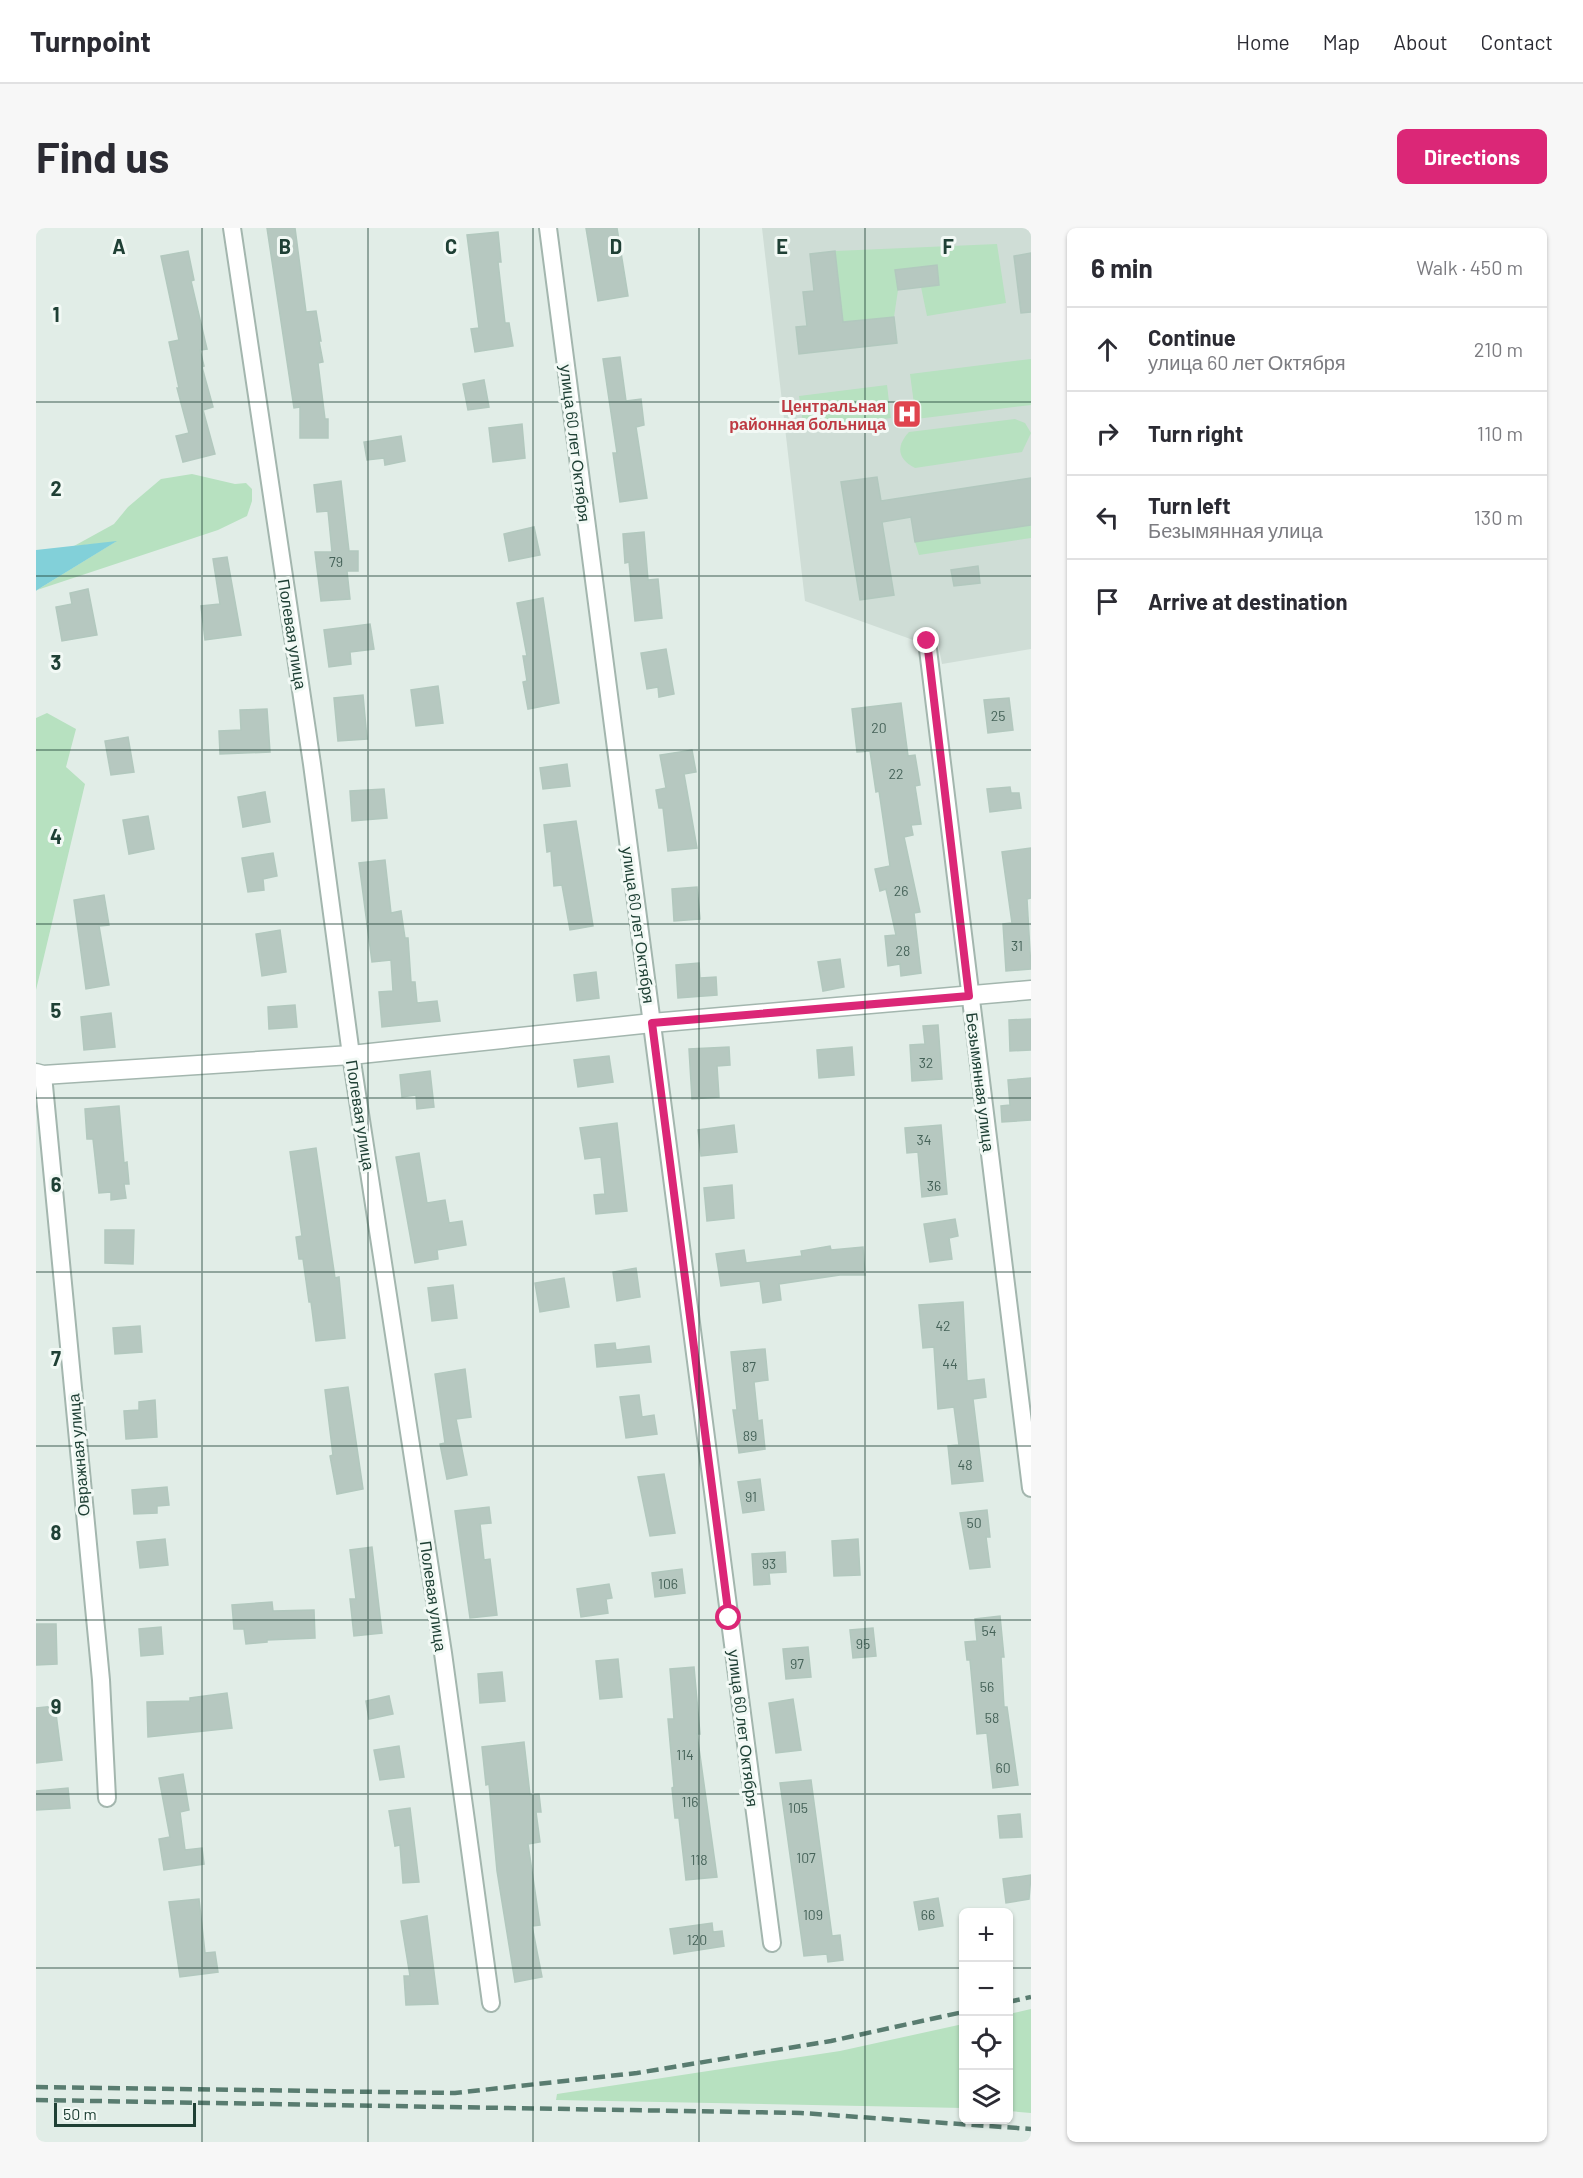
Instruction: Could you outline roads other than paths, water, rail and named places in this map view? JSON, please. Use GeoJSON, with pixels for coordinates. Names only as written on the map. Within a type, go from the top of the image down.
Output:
{"type":"FeatureCollection","features":[{"type":"Feature","properties":{"kind":"street","name":"Полевая улица"},"geometry":{"type":"LineString","coordinates":[[232,228],[311,752],[351,1054],[443,1653],[491,2003]]}},
{"type":"Feature","properties":{"kind":"street","name":"улица 60 лет Октября"},"geometry":{"type":"LineString","coordinates":[[548,228],[772,1943]]}},
{"type":"Feature","properties":{"kind":"street","name":"Безымянная улица"},"geometry":{"type":"LineString","coordinates":[[927,641],[1031,1488]]}},
{"type":"Feature","properties":{"kind":"street"},"geometry":{"type":"LineString","coordinates":[[39,1074],[351,1054],[652,1023],[1031,990]]}},
{"type":"Feature","properties":{"kind":"street","name":"Овражная улица"},"geometry":{"type":"LineString","coordinates":[[39,1074],[100,1680],[107,1798]]}},
{"type":"Feature","properties":{"kind":"water"},"geometry":{"type":"Polygon","coordinates":[[[117,541],[37,590],[36,591],[36,550],[117,541]]]}},
{"type":"Feature","properties":{"kind":"railway"},"geometry":{"type":"LineString","coordinates":[[1013,2001],[1031,1997]]}},
{"type":"Feature","properties":{"kind":"railway"},"geometry":{"type":"LineString","coordinates":[[36,2087],[455,2093],[637,2073],[831,2041],[959,2013]]}},
{"type":"Feature","properties":{"kind":"railway"},"geometry":{"type":"LineString","coordinates":[[36,2100],[801,2113],[1031,2129]]}},
{"type":"Feature","properties":{"kind":"place","name":"Центральная районная больница"},"geometry":{"type":"Point","coordinates":[907,414]}}]}
